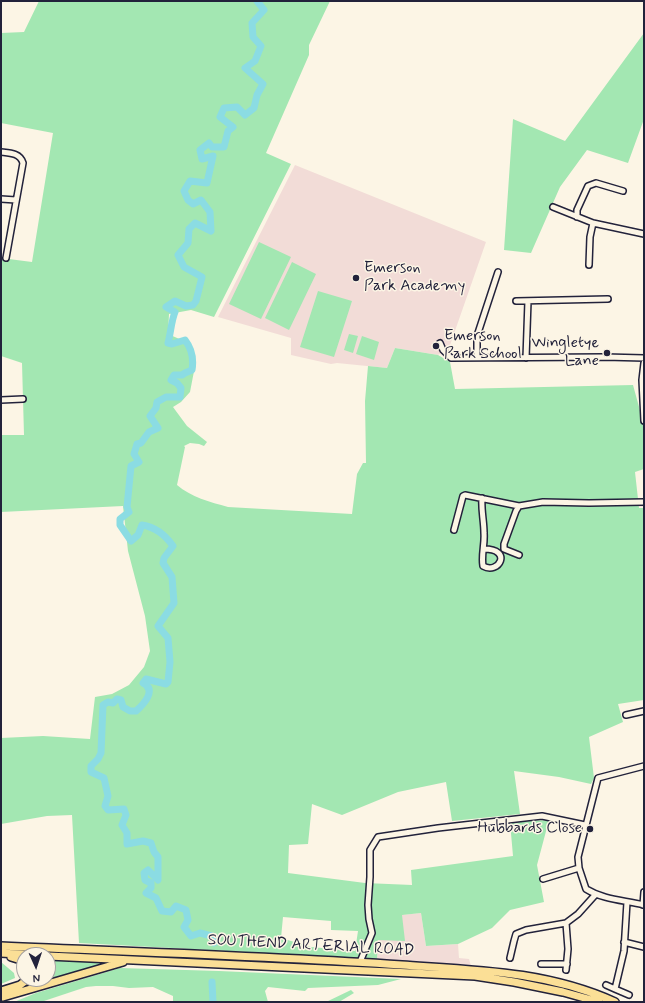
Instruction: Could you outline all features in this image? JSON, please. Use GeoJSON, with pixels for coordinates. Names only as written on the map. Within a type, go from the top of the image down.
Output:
{"type":"FeatureCollection","features":[{"type":"Feature","properties":{"kind":"highway","name":"SOUTHEND ARTERIAL ROAD"},"geometry":{"type":"LineString","coordinates":[[1,945],[479,969],[518,974],[557,982],[599,995],[615,1002]]}},
{"type":"Feature","properties":{"kind":"highway"},"geometry":{"type":"LineString","coordinates":[[1,955],[16,955]]}},
{"type":"Feature","properties":{"kind":"highway"},"geometry":{"type":"LineString","coordinates":[[1,955],[16,958]]}},
{"type":"Feature","properties":{"kind":"highway","name":"SOUTHEND ARTERIAL ROAD"},"geometry":{"type":"LineString","coordinates":[[56,956],[475,976],[563,992],[599,1002]]}},
{"type":"Feature","properties":{"kind":"highway"},"geometry":{"type":"LineString","coordinates":[[2,997],[109,966],[141,960]]}},
{"type":"Feature","properties":{"kind":"highway"},"geometry":{"type":"LineString","coordinates":[[2,997],[16,987]]}},
{"type":"Feature","properties":{"kind":"street"},"geometry":{"type":"LineString","coordinates":[[1,152],[17,155],[22,160],[6,258]]}},
{"type":"Feature","properties":{"kind":"street"},"geometry":{"type":"LineString","coordinates":[[577,217],[577,210],[588,186],[596,183],[623,191]]}},
{"type":"Feature","properties":{"kind":"street"},"geometry":{"type":"LineString","coordinates":[[1,199],[16,200]]}},
{"type":"Feature","properties":{"kind":"street"},"geometry":{"type":"LineString","coordinates":[[553,207],[593,223],[644,234]]}},
{"type":"Feature","properties":{"kind":"street"},"geometry":{"type":"LineString","coordinates":[[589,265],[590,237],[593,223]]}},
{"type":"Feature","properties":{"kind":"street"},"geometry":{"type":"LineString","coordinates":[[477,358],[477,336],[498,272]]}},
{"type":"Feature","properties":{"kind":"street"},"geometry":{"type":"LineString","coordinates":[[516,301],[608,299]]}},
{"type":"Feature","properties":{"kind":"street"},"geometry":{"type":"LineString","coordinates":[[526,358],[528,301]]}},
{"type":"Feature","properties":{"kind":"street"},"geometry":{"type":"LineString","coordinates":[[440,343],[443,350],[451,358],[644,358]]}},
{"type":"Feature","properties":{"kind":"street"},"geometry":{"type":"LineString","coordinates":[[644,363],[642,380],[644,421]]}},
{"type":"Feature","properties":{"kind":"street"},"geometry":{"type":"LineString","coordinates":[[1,400],[23,399]]}},
{"type":"Feature","properties":{"kind":"street"},"geometry":{"type":"LineString","coordinates":[[454,530],[463,496],[465,495],[519,506],[543,502],[644,502]]}},
{"type":"Feature","properties":{"kind":"street"},"geometry":{"type":"LineString","coordinates":[[482,498],[481,508],[484,532],[483,566],[488,568],[499,565],[501,559],[498,552],[491,549],[484,549]]}},
{"type":"Feature","properties":{"kind":"street"},"geometry":{"type":"LineString","coordinates":[[519,506],[504,544],[504,549],[519,555]]}},
{"type":"Feature","properties":{"kind":"street"},"geometry":{"type":"LineString","coordinates":[[626,715],[644,711]]}},
{"type":"Feature","properties":{"kind":"street"},"geometry":{"type":"LineString","coordinates":[[644,766],[598,778],[578,853],[579,868],[586,888],[596,894],[644,905],[644,892]]}},
{"type":"Feature","properties":{"kind":"street"},"geometry":{"type":"LineString","coordinates":[[360,962],[372,933],[368,905],[370,850],[378,837],[438,828],[542,816],[585,825]]}},
{"type":"Feature","properties":{"kind":"street"},"geometry":{"type":"LineString","coordinates":[[543,879],[579,868]]}},
{"type":"Feature","properties":{"kind":"street"},"geometry":{"type":"LineString","coordinates":[[510,958],[516,934],[526,930],[566,923],[582,910],[596,894]]}},
{"type":"Feature","properties":{"kind":"street"},"geometry":{"type":"LineString","coordinates":[[615,989],[624,951],[627,902]]}},
{"type":"Feature","properties":{"kind":"street"},"geometry":{"type":"LineString","coordinates":[[541,964],[567,967],[568,950],[566,923]]}},
{"type":"Feature","properties":{"kind":"street"},"geometry":{"type":"LineString","coordinates":[[624,942],[644,947]]}},
{"type":"Feature","properties":{"kind":"street"},"geometry":{"type":"LineString","coordinates":[[606,985],[629,995]]}},
{"type":"Feature","properties":{"kind":"shaded area","name":"Emerson Park Academy"},"geometry":{"type":"Polygon","coordinates":[[[295,165],[486,242],[449,348],[438,355],[395,348],[387,368],[337,363],[331,364],[291,355],[291,338],[218,317],[295,165]]]}},
{"type":"Feature","properties":{"kind":"shaded area"},"geometry":{"type":"Polygon","coordinates":[[[421,913],[426,946],[458,944],[459,958],[469,959],[471,966],[377,959],[378,940],[401,915],[421,913]]]}},
{"type":"Feature","properties":{"kind":"green space"},"geometry":{"type":"Polygon","coordinates":[[[39,1],[330,1],[309,45],[309,55],[266,153],[291,164],[214,317],[191,310],[169,314],[168,334],[184,341],[192,352],[195,366],[190,392],[181,402],[173,407],[187,426],[207,442],[204,446],[190,443],[184,446],[177,485],[188,493],[228,507],[352,514],[357,474],[363,463],[366,463],[365,401],[368,366],[387,368],[395,348],[438,355],[450,362],[455,389],[633,385],[644,425],[644,469],[635,472],[639,508],[644,508],[644,700],[618,704],[623,722],[589,737],[594,778],[591,784],[559,777],[514,771],[520,814],[452,821],[446,782],[398,792],[342,815],[312,804],[308,844],[289,845],[288,873],[365,883],[412,885],[411,870],[513,856],[510,822],[549,820],[537,865],[544,902],[510,910],[492,928],[458,944],[426,946],[421,913],[402,915],[405,941],[378,940],[377,959],[79,943],[72,815],[47,816],[1,824],[1,738],[43,736],[90,739],[95,697],[112,694],[129,685],[144,667],[150,651],[145,616],[128,551],[123,506],[1,512],[1,435],[24,435],[22,363],[1,356],[1,258],[32,262],[53,133],[1,123],[1,33],[24,32],[39,1]],[[283,917],[281,938],[311,947],[355,951],[358,931],[331,930],[331,921],[283,917]]]}},
{"type":"Feature","properties":{"kind":"green space"},"geometry":{"type":"Polygon","coordinates":[[[644,33],[644,119],[628,163],[587,150],[560,187],[531,253],[504,250],[513,119],[565,141],[644,33]]]}},
{"type":"Feature","properties":{"kind":"green space"},"geometry":{"type":"Polygon","coordinates":[[[259,242],[291,257],[261,319],[229,304],[259,242]]]}},
{"type":"Feature","properties":{"kind":"green space"},"geometry":{"type":"Polygon","coordinates":[[[292,262],[316,274],[289,330],[265,318],[292,262]]]}},
{"type":"Feature","properties":{"kind":"green space"},"geometry":{"type":"Polygon","coordinates":[[[318,291],[352,301],[334,357],[300,347],[318,291]]]}},
{"type":"Feature","properties":{"kind":"green space"},"geometry":{"type":"Polygon","coordinates":[[[349,334],[358,336],[353,353],[344,350],[349,334]]]}},
{"type":"Feature","properties":{"kind":"green space"},"geometry":{"type":"Polygon","coordinates":[[[362,336],[379,342],[374,360],[356,354],[362,336]]]}},
{"type":"Feature","properties":{"kind":"green space"},"geometry":{"type":"Polygon","coordinates":[[[56,958],[114,962],[56,980],[56,958]]]}},
{"type":"Feature","properties":{"kind":"green space"},"geometry":{"type":"Polygon","coordinates":[[[1,962],[14,973],[15,978],[1,984],[1,962]]]}},
{"type":"Feature","properties":{"kind":"green space"},"geometry":{"type":"Polygon","coordinates":[[[120,968],[401,979],[378,985],[308,988],[305,991],[268,987],[265,991],[268,1002],[173,1002],[173,996],[153,987],[129,988],[96,986],[86,987],[41,1002],[14,1002],[36,993],[120,968]]]}},
{"type":"Feature","properties":{"kind":"green space"},"geometry":{"type":"Polygon","coordinates":[[[24,987],[31,987],[18,991],[24,987]]]}},
{"type":"Feature","properties":{"kind":"green space"},"geometry":{"type":"Polygon","coordinates":[[[351,990],[354,993],[339,1002],[326,1002],[351,990]]]}},
{"type":"Feature","properties":{"kind":"waterway"},"geometry":{"type":"LineString","coordinates":[[214,943],[212,936],[200,933],[191,936],[184,927],[188,920],[186,910],[176,906],[171,912],[162,911],[156,898],[146,893],[151,888],[151,883],[145,880],[144,873],[148,870],[158,880],[158,857],[154,852],[151,843],[143,841],[127,844],[127,833],[122,825],[126,815],[124,809],[108,810],[105,806],[108,796],[104,778],[91,772],[91,766],[98,759],[101,753],[103,705],[108,702],[113,703],[117,699],[121,700],[123,707],[130,711],[136,711],[148,697],[149,689],[143,683],[146,679],[166,684],[168,682],[170,662],[168,638],[158,626],[174,603],[172,577],[163,563],[164,558],[173,546],[160,532],[142,525],[138,535],[131,541],[120,525],[120,519],[129,512],[127,507],[131,466],[139,462],[134,454],[137,444],[141,443],[149,432],[158,428],[150,416],[156,408],[157,402],[166,397],[180,397],[181,388],[177,383],[171,380],[174,375],[182,375],[192,370],[192,354],[185,340],[172,344],[168,343],[175,312],[166,307],[175,301],[186,306],[193,305],[196,301],[202,277],[184,267],[178,255],[188,243],[189,229],[195,223],[211,231],[210,212],[201,200],[193,204],[188,200],[184,191],[190,181],[207,183],[213,156],[202,159],[200,150],[209,143],[212,147],[224,147],[228,131],[233,127],[220,117],[224,108],[237,107],[245,115],[254,108],[257,95],[263,84],[245,68],[255,61],[261,46],[253,37],[252,23],[264,10],[257,1]]}},
{"type":"Feature","properties":{"kind":"waterway"},"geometry":{"type":"LineString","coordinates":[[212,982],[213,1002]]}},
{"type":"Feature","properties":{"kind":"place","name":"Emerson Park Academy"},"geometry":{"type":"Point","coordinates":[356,278]}},
{"type":"Feature","properties":{"kind":"place","name":"Emerson Park School"},"geometry":{"type":"Point","coordinates":[436,346]}},
{"type":"Feature","properties":{"kind":"place","name":"Wingletye Lane"},"geometry":{"type":"Point","coordinates":[607,353]}},
{"type":"Feature","properties":{"kind":"place","name":"Hubbards Close"},"geometry":{"type":"Point","coordinates":[590,829]}}]}
